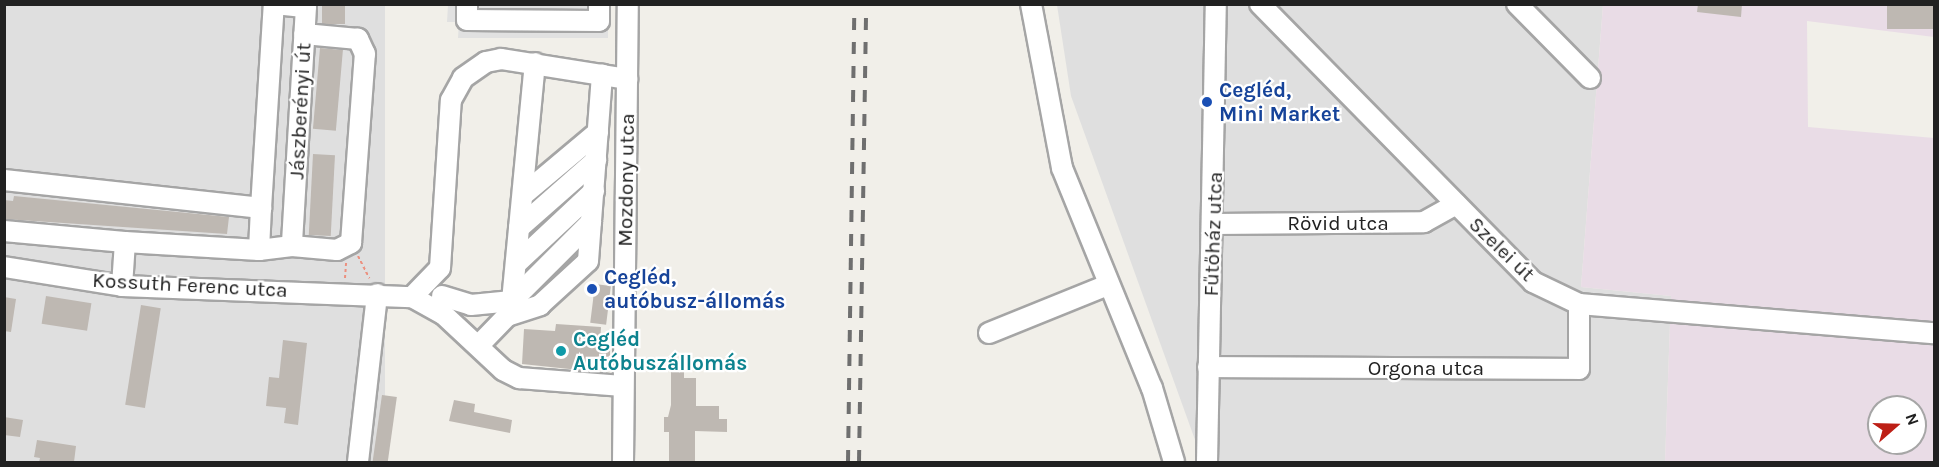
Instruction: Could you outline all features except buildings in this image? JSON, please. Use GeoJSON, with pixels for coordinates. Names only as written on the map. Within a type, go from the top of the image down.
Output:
{"type":"FeatureCollection","features":[{"type":"Feature","properties":{"kind":"street","name":"Jászberényi út"},"geometry":{"type":"LineString","coordinates":[[274,4],[306,7],[292,246]]}},
{"type":"Feature","properties":{"kind":"street"},"geometry":{"type":"LineString","coordinates":[[259,250],[274,4]]}},
{"type":"Feature","properties":{"kind":"street"},"geometry":{"type":"LineString","coordinates":[[467,4],[467,20],[588,21],[599,21],[600,4]]}},
{"type":"Feature","properties":{"kind":"street","name":"Mozdony utca"},"geometry":{"type":"LineString","coordinates":[[623,462],[628,4]]}},
{"type":"Feature","properties":{"kind":"street"},"geometry":{"type":"LineString","coordinates":[[1031,4],[1062,168],[1152,388],[1174,462]]}},
{"type":"Feature","properties":{"kind":"street","name":"Fűtőház utca"},"geometry":{"type":"LineString","coordinates":[[1207,462],[1214,224],[1216,4]]}},
{"type":"Feature","properties":{"kind":"street","name":"Szelei út"},"geometry":{"type":"LineString","coordinates":[[1260,4],[1533,282],[1578,304],[1935,333]]}},
{"type":"Feature","properties":{"kind":"street"},"geometry":{"type":"LineString","coordinates":[[1517,4],[1590,78]]}},
{"type":"Feature","properties":{"kind":"street"},"geometry":{"type":"LineString","coordinates":[[304,34],[357,39],[365,54],[349,245]]}},
{"type":"Feature","properties":{"kind":"street"},"geometry":{"type":"LineString","coordinates":[[623,386],[519,378],[503,370],[442,305],[440,268],[455,88],[473,69],[486,62],[501,59],[536,63],[627,80]]}},
{"type":"Feature","properties":{"kind":"street"},"geometry":{"type":"LineString","coordinates":[[480,344],[509,308],[516,264],[536,63]]}},
{"type":"Feature","properties":{"kind":"street"},"geometry":{"type":"LineString","coordinates":[[440,268],[412,297],[442,305],[509,308],[540,305],[588,261],[602,75]]}},
{"type":"Feature","properties":{"kind":"street"},"geometry":{"type":"LineString","coordinates":[[522,195],[598,132]]}},
{"type":"Feature","properties":{"kind":"street"},"geometry":{"type":"LineString","coordinates":[[519,228],[596,160]]}},
{"type":"Feature","properties":{"kind":"street"},"geometry":{"type":"LineString","coordinates":[[4,180],[261,208]]}},
{"type":"Feature","properties":{"kind":"street"},"geometry":{"type":"LineString","coordinates":[[516,264],[594,191]]}},
{"type":"Feature","properties":{"kind":"street","name":"Rövid utca"},"geometry":{"type":"LineString","coordinates":[[1214,224],[1424,222],[1456,204]]}},
{"type":"Feature","properties":{"kind":"street","name":"Kossuth Ferenc utca"},"geometry":{"type":"LineString","coordinates":[[4,231],[125,242],[259,250],[292,246],[349,245]]}},
{"type":"Feature","properties":{"kind":"street"},"geometry":{"type":"LineString","coordinates":[[122,286],[125,242]]}},
{"type":"Feature","properties":{"kind":"street","name":"Kossuth Ferenc utca"},"geometry":{"type":"LineString","coordinates":[[4,267],[122,286],[412,297]]}},
{"type":"Feature","properties":{"kind":"street"},"geometry":{"type":"LineString","coordinates":[[989,333],[1108,285]]}},
{"type":"Feature","properties":{"kind":"street"},"geometry":{"type":"LineString","coordinates":[[358,462],[377,294]]}},
{"type":"Feature","properties":{"kind":"street","name":"Orgona utca"},"geometry":{"type":"LineString","coordinates":[[1208,367],[1579,369],[1578,304]]}},
{"type":"Feature","properties":{"kind":"path"},"geometry":{"type":"LineString","coordinates":[[344,293],[349,245]]}},
{"type":"Feature","properties":{"kind":"path"},"geometry":{"type":"LineString","coordinates":[[349,245],[377,294]]}},
{"type":"Feature","properties":{"kind":"shaded area"},"geometry":{"type":"Polygon","coordinates":[[[4,5],[385,5],[385,462],[4,462],[4,5]]]}},
{"type":"Feature","properties":{"kind":"shaded area"},"geometry":{"type":"Polygon","coordinates":[[[448,5],[608,5],[608,38],[458,38],[459,22],[447,22],[448,5]]]}},
{"type":"Feature","properties":{"kind":"shaded area"},"geometry":{"type":"Polygon","coordinates":[[[1057,5],[1603,5],[1581,287],[1671,296],[1665,462],[1203,462],[1071,96],[1057,5]]]}},
{"type":"Feature","properties":{"kind":"shaded area"},"geometry":{"type":"Polygon","coordinates":[[[1603,5],[1934,5],[1934,37],[1807,21],[1808,127],[1934,138],[1934,462],[1665,462],[1671,296],[1581,287],[1603,5]]]}},
{"type":"Feature","properties":{"kind":"railway"},"geometry":{"type":"LineString","coordinates":[[848,462],[854,4]]}},
{"type":"Feature","properties":{"kind":"railway"},"geometry":{"type":"LineString","coordinates":[[859,462],[866,4]]}},
{"type":"Feature","properties":{"kind":"place","name":"Cegléd, Mini Market"},"geometry":{"type":"Point","coordinates":[1207,102]}},
{"type":"Feature","properties":{"kind":"place","name":"Cegléd, autóbusz-állomás"},"geometry":{"type":"Point","coordinates":[592,289]}},
{"type":"Feature","properties":{"kind":"place","name":"Cegléd Autóbuszállomás"},"geometry":{"type":"Point","coordinates":[561,351]}}]}
